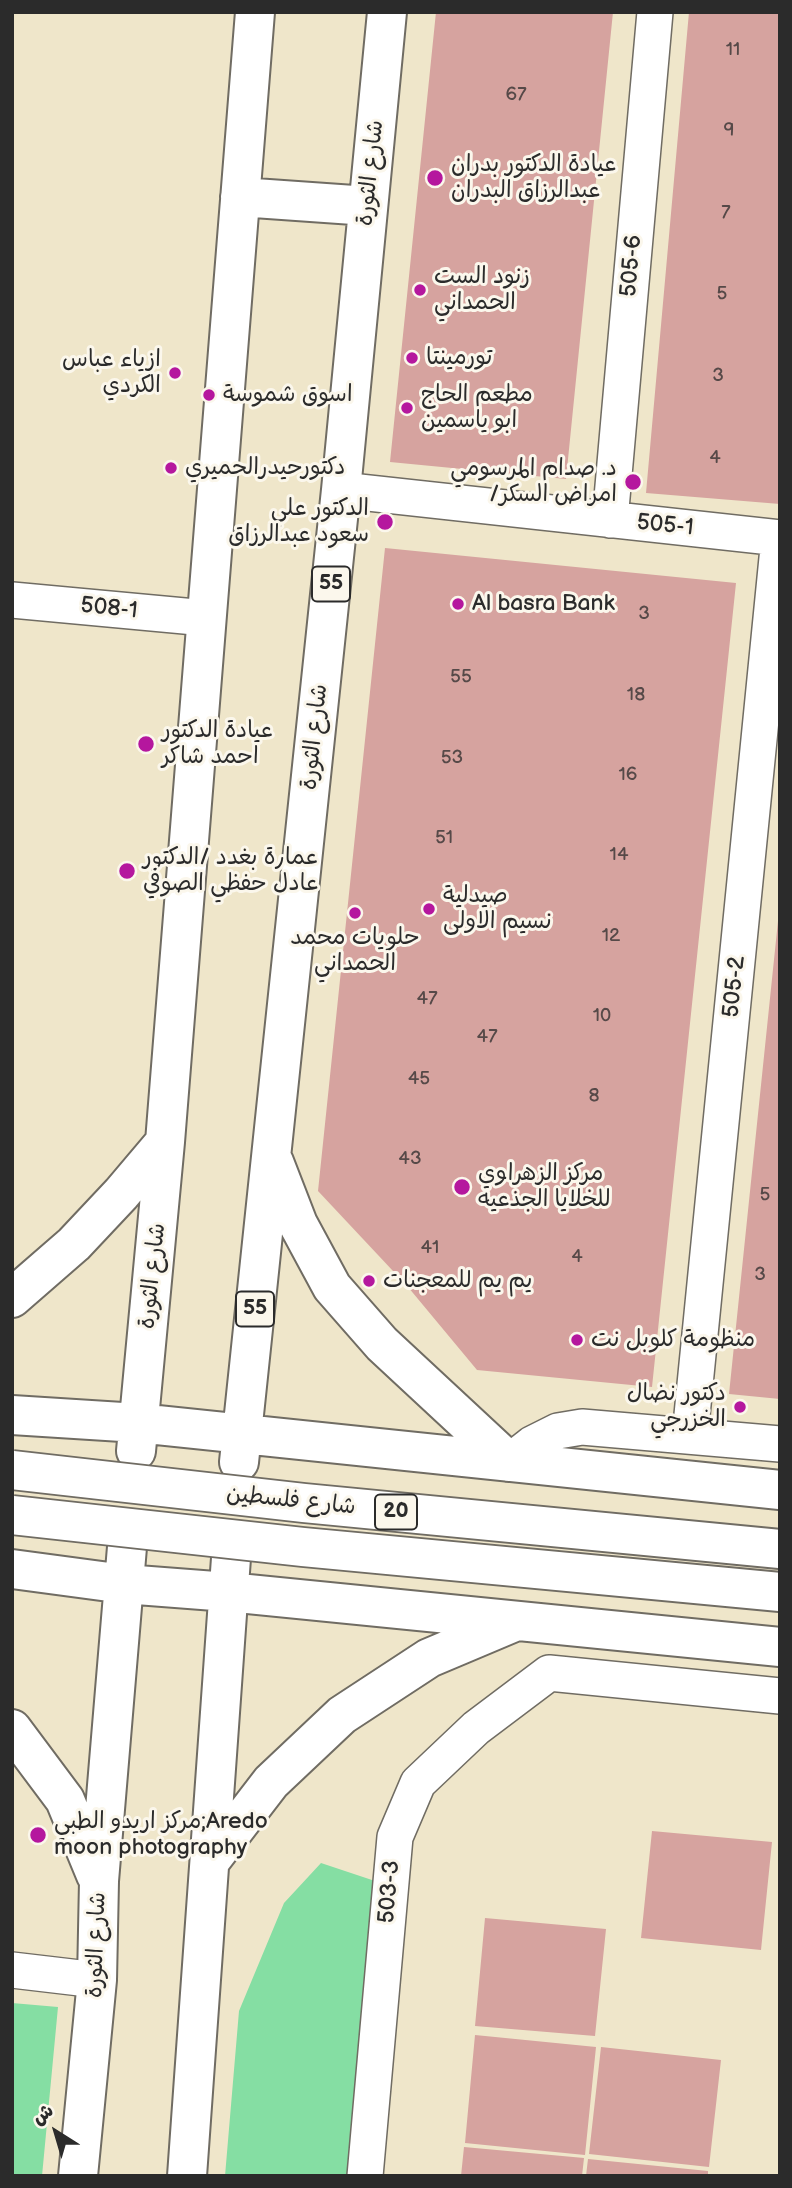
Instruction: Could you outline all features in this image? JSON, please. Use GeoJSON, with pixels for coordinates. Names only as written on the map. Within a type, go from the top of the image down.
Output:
{"type":"FeatureCollection","features":[{"type":"Feature","properties":{"kind":"main road","name":"شارع الثورة"},"geometry":{"type":"LineString","coordinates":[[137,1437],[166,1142],[255,12]]}},
{"type":"Feature","properties":{"kind":"main road","name":"شارع الثورة"},"geometry":{"type":"LineString","coordinates":[[240,1448],[341,490],[387,12]]}},
{"type":"Feature","properties":{"kind":"main road"},"geometry":{"type":"LineString","coordinates":[[240,197],[368,206]]}},
{"type":"Feature","properties":{"kind":"main road"},"geometry":{"type":"LineString","coordinates":[[12,1298],[74,1244],[166,1142]]}},
{"type":"Feature","properties":{"kind":"main road"},"geometry":{"type":"LineString","coordinates":[[271,1156],[298,1224],[332,1287],[382,1344],[509,1462]]}},
{"type":"Feature","properties":{"kind":"main road"},"geometry":{"type":"LineString","coordinates":[[12,1415],[137,1437],[240,1448],[509,1462],[780,1490]]}},
{"type":"Feature","properties":{"kind":"main road","name":"شارع فلسطين"},"geometry":{"type":"LineString","coordinates":[[12,1470],[331,1506],[780,1549]]}},
{"type":"Feature","properties":{"kind":"main road","name":"شارع فلسطين"},"geometry":{"type":"LineString","coordinates":[[12,1515],[303,1547],[780,1592]]}},
{"type":"Feature","properties":{"kind":"main road","name":"شارع الثورة"},"geometry":{"type":"LineString","coordinates":[[78,2176],[97,1980],[99,1881],[127,1547]]}},
{"type":"Feature","properties":{"kind":"main road"},"geometry":{"type":"LineString","coordinates":[[12,1569],[124,1584],[230,1575],[516,1621],[780,1647]]}},
{"type":"Feature","properties":{"kind":"main road"},"geometry":{"type":"LineString","coordinates":[[187,2176],[230,1575]]}},
{"type":"Feature","properties":{"kind":"main road"},"geometry":{"type":"LineString","coordinates":[[211,1860],[271,1782],[341,1715],[429,1658],[516,1621]]}},
{"type":"Feature","properties":{"kind":"main road"},"geometry":{"type":"LineString","coordinates":[[12,1729],[65,1800],[99,1881]]}},
{"type":"Feature","properties":{"kind":"street","name":"505-6"},"geometry":{"type":"LineString","coordinates":[[610,520],[654,12]]}},
{"type":"Feature","properties":{"kind":"street","name":"505-1"},"geometry":{"type":"LineString","coordinates":[[341,490],[780,538]]}},
{"type":"Feature","properties":{"kind":"street","name":"505-2"},"geometry":{"type":"LineString","coordinates":[[690,1435],[780,538]]}},
{"type":"Feature","properties":{"kind":"street","name":"508-1"},"geometry":{"type":"LineString","coordinates":[[12,600],[206,618]]}},
{"type":"Feature","properties":{"kind":"street"},"geometry":{"type":"LineString","coordinates":[[509,1462],[541,1439],[558,1431],[582,1427],[780,1444]]}},
{"type":"Feature","properties":{"kind":"street","name":"503-3"},"geometry":{"type":"LineString","coordinates":[[365,2176],[395,1837],[418,1783],[475,1728],[549,1672],[780,1696]]}},
{"type":"Feature","properties":{"kind":"street"},"geometry":{"type":"LineString","coordinates":[[12,1970],[97,1980]]}},
{"type":"Feature","properties":{"kind":"green space"},"geometry":{"type":"Polygon","coordinates":[[[321,1863],[375,1881],[347,2176],[225,2176],[239,2011],[284,1903],[321,1863]]]}},
{"type":"Feature","properties":{"kind":"green space"},"geometry":{"type":"Polygon","coordinates":[[[12,2003],[58,2007],[42,2176],[12,2176],[12,2003]]]}},
{"type":"Feature","properties":{"kind":"building"},"geometry":{"type":"Polygon","coordinates":[[[436,12],[613,12],[566,479],[390,462],[436,12]]]}},
{"type":"Feature","properties":{"kind":"building"},"geometry":{"type":"Polygon","coordinates":[[[689,12],[780,12],[780,504],[646,493],[689,12]]]}},
{"type":"Feature","properties":{"kind":"building"},"geometry":{"type":"Polygon","coordinates":[[[385,548],[736,583],[652,1387],[477,1370],[408,1287],[318,1191],[385,548]]]}},
{"type":"Feature","properties":{"kind":"building"},"geometry":{"type":"Polygon","coordinates":[[[780,921],[780,1399],[729,1394],[780,921]]]}},
{"type":"Feature","properties":{"kind":"building"},"geometry":{"type":"Polygon","coordinates":[[[652,1831],[772,1842],[761,1950],[641,1938],[652,1831]]]}},
{"type":"Feature","properties":{"kind":"building"},"geometry":{"type":"Polygon","coordinates":[[[485,1918],[606,1929],[595,2036],[475,2026],[485,1918]]]}},
{"type":"Feature","properties":{"kind":"building"},"geometry":{"type":"Polygon","coordinates":[[[475,2035],[596,2047],[585,2155],[465,2143],[475,2035]]]}},
{"type":"Feature","properties":{"kind":"building"},"geometry":{"type":"Polygon","coordinates":[[[601,2047],[721,2060],[709,2167],[589,2154],[601,2047]]]}},
{"type":"Feature","properties":{"kind":"building"},"geometry":{"type":"Polygon","coordinates":[[[464,2147],[584,2158],[582,2176],[461,2176],[464,2147]]]}},
{"type":"Feature","properties":{"kind":"building"},"geometry":{"type":"Polygon","coordinates":[[[588,2159],[708,2171],[708,2176],[586,2176],[588,2159]]]}},
{"type":"Feature","properties":{"kind":"place","name":"عيادة الدكتور بدران عبدالرزاق البدران"},"geometry":{"type":"Point","coordinates":[435,178]}},
{"type":"Feature","properties":{"kind":"place","name":"زنود الست الحمداني"},"geometry":{"type":"Point","coordinates":[420,290]}},
{"type":"Feature","properties":{"kind":"place","name":"تورمينتا"},"geometry":{"type":"Point","coordinates":[412,358]}},
{"type":"Feature","properties":{"kind":"place","name":"ازياء عباس الكردي"},"geometry":{"type":"Point","coordinates":[175,373]}},
{"type":"Feature","properties":{"kind":"place","name":"اسوق شموسة"},"geometry":{"type":"Point","coordinates":[209,395]}},
{"type":"Feature","properties":{"kind":"place","name":"مطعم الحاج ابو ياسمين"},"geometry":{"type":"Point","coordinates":[407,408]}},
{"type":"Feature","properties":{"kind":"place","name":"دكتورحيدرالحميري"},"geometry":{"type":"Point","coordinates":[171,468]}},
{"type":"Feature","properties":{"kind":"place","name":"د. صدام المرسومي /امراض السكر"},"geometry":{"type":"Point","coordinates":[633,482]}},
{"type":"Feature","properties":{"kind":"place","name":"الدكتور علي سعود عبدالرزاق"},"geometry":{"type":"Point","coordinates":[385,522]}},
{"type":"Feature","properties":{"kind":"place","name":"Al basra Bank"},"geometry":{"type":"Point","coordinates":[458,604]}},
{"type":"Feature","properties":{"kind":"place","name":"عيادة الدكتور احمد شاكر"},"geometry":{"type":"Point","coordinates":[146,744]}},
{"type":"Feature","properties":{"kind":"place","name":"عمارة بغدد /الدكتور عادل حفظي الصوفي"},"geometry":{"type":"Point","coordinates":[127,871]}},
{"type":"Feature","properties":{"kind":"place","name":"صيدلية نسيم الاولى"},"geometry":{"type":"Point","coordinates":[429,909]}},
{"type":"Feature","properties":{"kind":"place","name":"حلويات محمد الحمداني"},"geometry":{"type":"Point","coordinates":[355,913]}},
{"type":"Feature","properties":{"kind":"place","name":"مركز الزهراوي للخلايا الجذعيه"},"geometry":{"type":"Point","coordinates":[462,1187]}},
{"type":"Feature","properties":{"kind":"place","name":"يم يم للمعجنات"},"geometry":{"type":"Point","coordinates":[369,1281]}},
{"type":"Feature","properties":{"kind":"place","name":"منظومة كلوبل نت"},"geometry":{"type":"Point","coordinates":[577,1340]}},
{"type":"Feature","properties":{"kind":"place","name":"دكتور نضال الخزرجي"},"geometry":{"type":"Point","coordinates":[740,1407]}},
{"type":"Feature","properties":{"kind":"place","name":"مركز اريدو الطبي;Aredo moon photography"},"geometry":{"type":"Point","coordinates":[38,1835]}}]}
